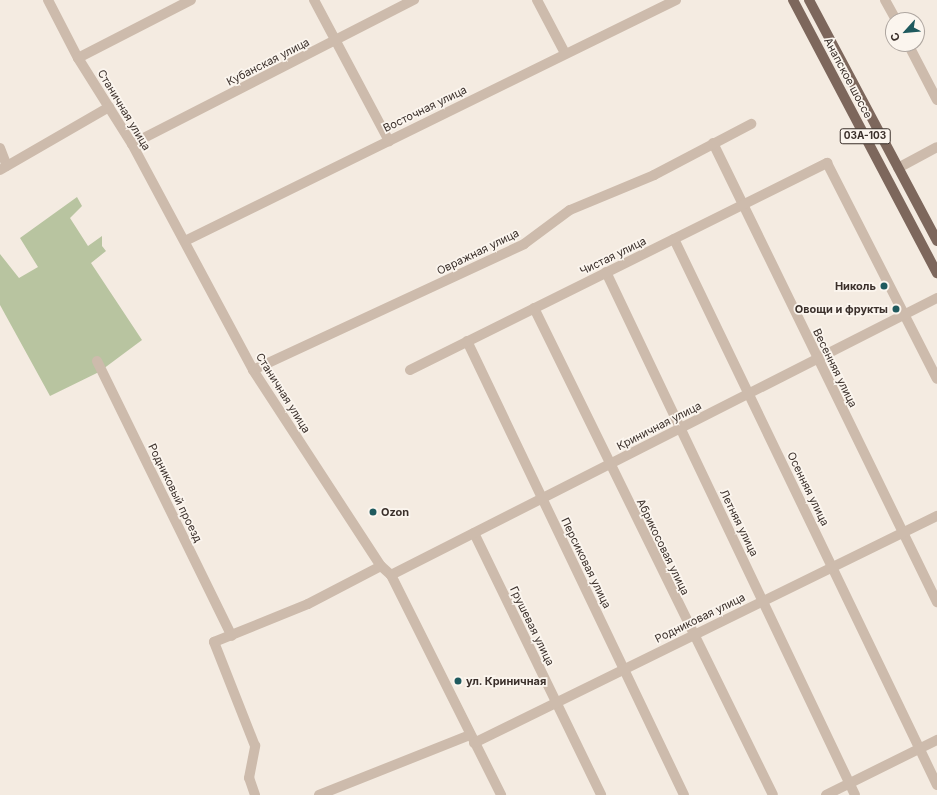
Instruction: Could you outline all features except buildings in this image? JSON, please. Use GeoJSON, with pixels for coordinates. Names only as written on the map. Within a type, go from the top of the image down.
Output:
{"type":"FeatureCollection","features":[{"type":"Feature","properties":{"kind":"main road","name":"Анапское шоссе"},"geometry":{"type":"LineString","coordinates":[[793,0],[937,273]]}},
{"type":"Feature","properties":{"kind":"main road","name":"Анапское шоссе"},"geometry":{"type":"LineString","coordinates":[[809,0],[937,241]]}},
{"type":"Feature","properties":{"kind":"street","name":"Станичная улица"},"geometry":{"type":"LineString","coordinates":[[48,0],[78,58],[132,144],[253,370],[381,566],[391,575],[501,795]]}},
{"type":"Feature","properties":{"kind":"street"},"geometry":{"type":"LineString","coordinates":[[78,58],[192,0]]}},
{"type":"Feature","properties":{"kind":"street"},"geometry":{"type":"LineString","coordinates":[[314,0],[388,141]]}},
{"type":"Feature","properties":{"kind":"street","name":"Кубанская улица"},"geometry":{"type":"LineString","coordinates":[[132,144],[336,42],[414,0]]}},
{"type":"Feature","properties":{"kind":"street"},"geometry":{"type":"LineString","coordinates":[[537,0],[566,53]]}},
{"type":"Feature","properties":{"kind":"street","name":"Восточная улица"},"geometry":{"type":"LineString","coordinates":[[185,241],[676,0]]}},
{"type":"Feature","properties":{"kind":"street"},"geometry":{"type":"LineString","coordinates":[[885,0],[892,12]]}},
{"type":"Feature","properties":{"kind":"street"},"geometry":{"type":"LineString","coordinates":[[912,52],[937,100]]}},
{"type":"Feature","properties":{"kind":"street"},"geometry":{"type":"LineString","coordinates":[[0,148],[4,168],[109,107]]}},
{"type":"Feature","properties":{"kind":"street","name":"Овражная улица"},"geometry":{"type":"LineString","coordinates":[[253,370],[524,244],[570,210],[654,175],[751,124]]}},
{"type":"Feature","properties":{"kind":"street","name":"Весенняя улица"},"geometry":{"type":"LineString","coordinates":[[713,143],[937,602]]}},
{"type":"Feature","properties":{"kind":"street"},"geometry":{"type":"LineString","coordinates":[[898,168],[937,147]]}},
{"type":"Feature","properties":{"kind":"street","name":"Чистая улица"},"geometry":{"type":"LineString","coordinates":[[410,370],[827,163],[905,315]]}},
{"type":"Feature","properties":{"kind":"street","name":"Осенняя улица"},"geometry":{"type":"LineString","coordinates":[[674,239],[937,785]]}},
{"type":"Feature","properties":{"kind":"street","name":"Летняя улица"},"geometry":{"type":"LineString","coordinates":[[606,272],[855,795]]}},
{"type":"Feature","properties":{"kind":"street","name":"Криничная улица"},"geometry":{"type":"LineString","coordinates":[[391,575],[937,298]]}},
{"type":"Feature","properties":{"kind":"street","name":"Абрикосовая улица"},"geometry":{"type":"LineString","coordinates":[[534,308],[693,635],[773,795]]}},
{"type":"Feature","properties":{"kind":"street"},"geometry":{"type":"LineString","coordinates":[[905,315],[937,379]]}},
{"type":"Feature","properties":{"kind":"street","name":"Персиковая улица"},"geometry":{"type":"LineString","coordinates":[[467,341],[541,499],[684,795]]}},
{"type":"Feature","properties":{"kind":"street","name":"Родниковый проезд"},"geometry":{"type":"LineString","coordinates":[[98,362],[232,636]]}},
{"type":"Feature","properties":{"kind":"street","name":"Родниковая улица"},"geometry":{"type":"LineString","coordinates":[[319,795],[472,739],[556,703],[937,516]]}},
{"type":"Feature","properties":{"kind":"street","name":"Грушевая улица"},"geometry":{"type":"LineString","coordinates":[[474,533],[601,795]]}},
{"type":"Feature","properties":{"kind":"street"},"geometry":{"type":"LineString","coordinates":[[255,795],[249,778],[255,746],[214,642],[308,604],[381,566]]}},
{"type":"Feature","properties":{"kind":"street"},"geometry":{"type":"LineString","coordinates":[[826,795],[937,740]]}},
{"type":"Feature","properties":{"kind":"green space"},"geometry":{"type":"Polygon","coordinates":[[[77,197],[82,206],[70,218],[88,246],[102,236],[102,246],[106,251],[91,263],[142,340],[99,372],[50,396],[0,305],[0,254],[19,278],[38,267],[20,238],[77,197]]]}},
{"type":"Feature","properties":{"kind":"place","name":"Николь"},"geometry":{"type":"Point","coordinates":[884,286]}},
{"type":"Feature","properties":{"kind":"place","name":"Овощи и фрукты"},"geometry":{"type":"Point","coordinates":[896,309]}},
{"type":"Feature","properties":{"kind":"place","name":"Ozon"},"geometry":{"type":"Point","coordinates":[373,512]}},
{"type":"Feature","properties":{"kind":"place","name":"ул. Криничная"},"geometry":{"type":"Point","coordinates":[458,681]}}]}
